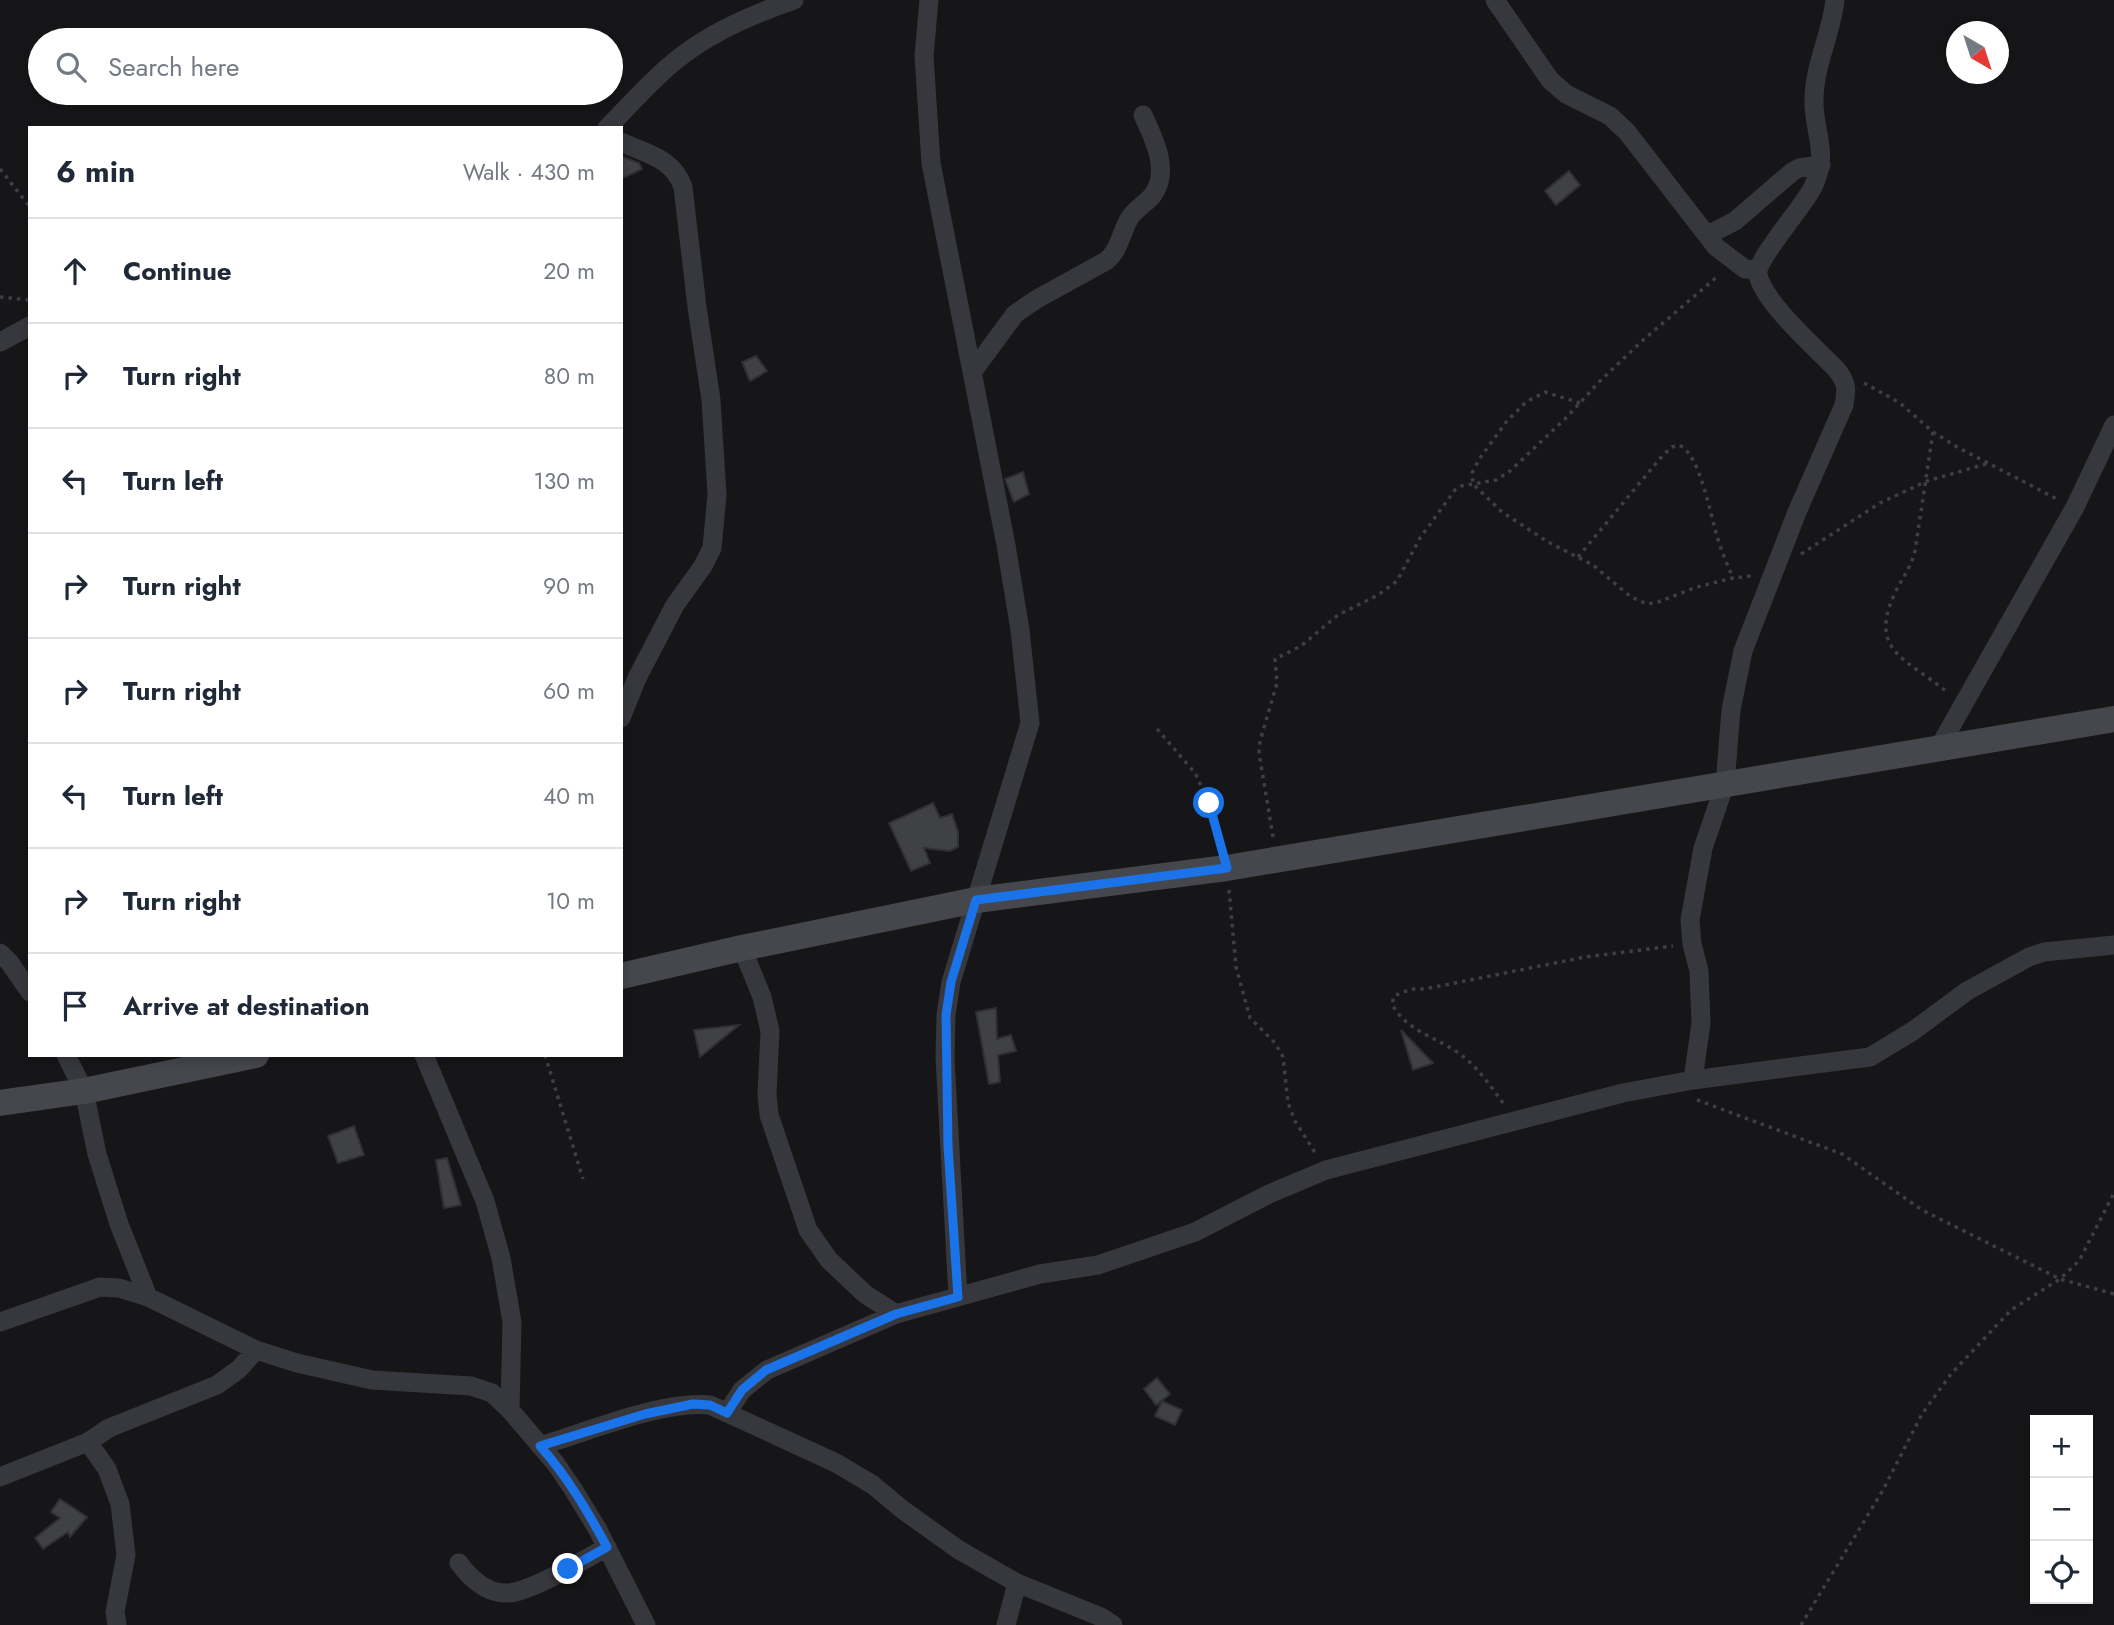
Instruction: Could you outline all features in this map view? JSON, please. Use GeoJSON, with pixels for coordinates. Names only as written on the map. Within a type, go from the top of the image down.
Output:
{"type":"FeatureCollection","features":[{"type":"Feature","properties":{"kind":"street"},"geometry":{"type":"LineString","coordinates":[[609,126],[660,74],[692,48],[760,12],[794,0]]}},
{"type":"Feature","properties":{"kind":"street"},"geometry":{"type":"LineString","coordinates":[[929,0],[924,57],[931,163],[1020,630],[1030,723],[951,982],[946,1015],[948,1146],[958,1297]]}},
{"type":"Feature","properties":{"kind":"street"},"geometry":{"type":"LineString","coordinates":[[1495,0],[1550,80],[1566,94],[1611,116],[1627,132],[1717,247],[1745,269],[1758,270]]}},
{"type":"Feature","properties":{"kind":"street"},"geometry":{"type":"LineString","coordinates":[[1693,1080],[1701,1023],[1699,971],[1692,944],[1690,920],[1703,848],[1725,784],[1731,710],[1743,651],[1797,512],[1844,405],[1847,389],[1845,380],[1836,369],[1770,298],[1758,275],[1763,256],[1803,205],[1814,186],[1821,165],[1823,154],[1816,123],[1814,80],[1833,18],[1835,0]]}},
{"type":"Feature","properties":{"kind":"street"},"geometry":{"type":"LineString","coordinates":[[972,371],[1015,314],[1106,261],[1114,253],[1130,217],[1152,196],[1162,175],[1153,136],[1143,115]]}},
{"type":"Feature","properties":{"kind":"street"},"geometry":{"type":"LineString","coordinates":[[623,143],[669,165],[678,173],[683,187],[711,400],[717,495],[712,548],[703,566],[675,604],[637,678],[623,713]]}},
{"type":"Feature","properties":{"kind":"street"},"geometry":{"type":"LineString","coordinates":[[1708,235],[1735,221],[1792,172],[1799,168],[1821,165]]}},
{"type":"Feature","properties":{"kind":"street"},"geometry":{"type":"LineString","coordinates":[[0,342],[28,327]]}},
{"type":"Feature","properties":{"kind":"street"},"geometry":{"type":"LineString","coordinates":[[1937,751],[2075,507],[2114,425]]}},
{"type":"Feature","properties":{"kind":"street"},"geometry":{"type":"LineString","coordinates":[[623,976],[742,947],[976,900],[1227,868],[1937,751],[2114,719]]}},
{"type":"Feature","properties":{"kind":"street"},"geometry":{"type":"LineString","coordinates":[[727,1413],[742,1390],[766,1370],[896,1314],[1040,1275],[1110,1261],[1195,1232],[1269,1194],[1326,1170],[1623,1093],[1693,1080],[1870,1057],[1913,1031],[1967,990],[2029,957],[2044,952],[2114,945]]}},
{"type":"Feature","properties":{"kind":"street"},"geometry":{"type":"LineString","coordinates":[[742,947],[762,997],[770,1031],[767,1094],[769,1115],[808,1230],[829,1260],[856,1286],[896,1314]]}},
{"type":"Feature","properties":{"kind":"street"},"geometry":{"type":"LineString","coordinates":[[0,953],[10,962],[28,989]]}},
{"type":"Feature","properties":{"kind":"street"},"geometry":{"type":"LineString","coordinates":[[67,1057],[84,1091],[97,1154],[119,1224],[148,1297]]}},
{"type":"Feature","properties":{"kind":"street"},"geometry":{"type":"LineString","coordinates":[[0,1103],[84,1091],[246,1057]]}},
{"type":"Feature","properties":{"kind":"street"},"geometry":{"type":"LineString","coordinates":[[425,1057],[485,1201],[501,1258],[512,1322],[510,1410]]}},
{"type":"Feature","properties":{"kind":"street"},"geometry":{"type":"LineString","coordinates":[[0,1322],[100,1287],[119,1288],[148,1297],[256,1350],[296,1363],[372,1380],[471,1386],[492,1393],[556,1464],[573,1489],[607,1547],[646,1625]]}},
{"type":"Feature","properties":{"kind":"street"},"geometry":{"type":"LineString","coordinates":[[0,1477],[88,1443],[109,1428],[217,1385],[239,1369],[256,1350]]}},
{"type":"Feature","properties":{"kind":"street"},"geometry":{"type":"LineString","coordinates":[[540,1446],[645,1414],[693,1404],[710,1405],[836,1463],[873,1485],[958,1549],[1017,1583],[1101,1617],[1113,1625]]}},
{"type":"Feature","properties":{"kind":"street"},"geometry":{"type":"LineString","coordinates":[[88,1443],[107,1469],[120,1504],[126,1556],[115,1612],[117,1625]]}},
{"type":"Feature","properties":{"kind":"street"},"geometry":{"type":"LineString","coordinates":[[459,1563],[469,1577],[479,1584],[507,1593],[542,1581],[607,1547]]}},
{"type":"Feature","properties":{"kind":"street"},"geometry":{"type":"LineString","coordinates":[[1006,1625],[1017,1583]]}},
{"type":"Feature","properties":{"kind":"path"},"geometry":{"type":"LineString","coordinates":[[0,169],[28,204]]}},
{"type":"Feature","properties":{"kind":"path"},"geometry":{"type":"LineString","coordinates":[[1277,859],[1259,753],[1263,728],[1278,683],[1275,659],[1296,649],[1338,615],[1378,595],[1396,581],[1420,538],[1449,497],[1461,486],[1496,480],[1510,471],[1642,341],[1712,282],[1732,261]]}},
{"type":"Feature","properties":{"kind":"path"},"geometry":{"type":"LineString","coordinates":[[0,297],[28,300]]}},
{"type":"Feature","properties":{"kind":"path"},"geometry":{"type":"LineString","coordinates":[[1836,369],[1900,402],[1933,432],[1986,464],[2075,507]]}},
{"type":"Feature","properties":{"kind":"path"},"geometry":{"type":"LineString","coordinates":[[1580,403],[1545,392],[1526,402],[1507,421],[1480,458],[1472,473],[1474,484],[1502,512],[1522,527],[1592,565],[1631,597],[1647,604],[1733,578],[1773,575],[1880,503],[1927,481],[1986,464]]}},
{"type":"Feature","properties":{"kind":"path"},"geometry":{"type":"LineString","coordinates":[[1933,432],[1927,481],[1910,570],[1895,594],[1885,621],[1888,642],[1896,653],[1962,705]]}},
{"type":"Feature","properties":{"kind":"path"},"geometry":{"type":"LineString","coordinates":[[1578,557],[1655,465],[1672,447],[1679,445],[1685,448],[1696,468],[1717,538],[1733,578]]}},
{"type":"Feature","properties":{"kind":"path"},"geometry":{"type":"LineString","coordinates":[[1157,729],[1195,773],[1209,803],[1227,868],[1236,967],[1250,1018],[1275,1043],[1283,1057],[1288,1103],[1295,1121],[1326,1170]]}},
{"type":"Feature","properties":{"kind":"path"},"geometry":{"type":"LineString","coordinates":[[1516,1121],[1469,1061],[1399,1015],[1392,1004],[1394,996],[1411,989],[1445,985],[1585,957],[1692,944]]}},
{"type":"Feature","properties":{"kind":"path"},"geometry":{"type":"LineString","coordinates":[[546,1057],[583,1179]]}},
{"type":"Feature","properties":{"kind":"path"},"geometry":{"type":"LineString","coordinates":[[1696,1100],[1842,1154],[1922,1210],[2060,1279],[2114,1294]]}},
{"type":"Feature","properties":{"kind":"path"},"geometry":{"type":"LineString","coordinates":[[1801,1625],[1883,1490],[1922,1414],[1951,1374],[2011,1310],[2060,1279],[2079,1261],[2114,1193]]}},
{"type":"Feature","properties":{"kind":"building"},"geometry":{"type":"Polygon","coordinates":[[[623,157],[639,163],[642,169],[623,178],[623,157]]]}},
{"type":"Feature","properties":{"kind":"building"},"geometry":{"type":"Polygon","coordinates":[[[1569,171],[1580,185],[1556,205],[1545,191],[1569,171]]]}},
{"type":"Feature","properties":{"kind":"building"},"geometry":{"type":"Polygon","coordinates":[[[756,356],[767,371],[750,381],[742,362],[756,356]]]}},
{"type":"Feature","properties":{"kind":"building"},"geometry":{"type":"Polygon","coordinates":[[[1023,472],[1029,494],[1014,502],[1005,479],[1023,472]]]}},
{"type":"Feature","properties":{"kind":"building"},"geometry":{"type":"Polygon","coordinates":[[[933,803],[940,818],[952,814],[958,832],[958,847],[950,851],[924,848],[930,863],[911,871],[889,823],[933,803]]]}},
{"type":"Feature","properties":{"kind":"building"},"geometry":{"type":"Polygon","coordinates":[[[996,1008],[997,1039],[1011,1035],[1016,1051],[998,1055],[1000,1082],[989,1084],[976,1012],[996,1008]]]}},
{"type":"Feature","properties":{"kind":"building"},"geometry":{"type":"Polygon","coordinates":[[[739,1025],[700,1057],[694,1030],[739,1025]]]}},
{"type":"Feature","properties":{"kind":"building"},"geometry":{"type":"Polygon","coordinates":[[[1401,1030],[1433,1063],[1413,1070],[1401,1030]]]}},
{"type":"Feature","properties":{"kind":"building"},"geometry":{"type":"Polygon","coordinates":[[[354,1126],[364,1155],[338,1163],[328,1136],[354,1126]]]}},
{"type":"Feature","properties":{"kind":"building"},"geometry":{"type":"Polygon","coordinates":[[[447,1158],[461,1205],[444,1208],[436,1160],[447,1158]]]}},
{"type":"Feature","properties":{"kind":"building"},"geometry":{"type":"Polygon","coordinates":[[[1157,1378],[1170,1394],[1156,1405],[1144,1389],[1157,1378]]]}},
{"type":"Feature","properties":{"kind":"building"},"geometry":{"type":"Polygon","coordinates":[[[1162,1401],[1182,1410],[1175,1425],[1155,1416],[1162,1401]]]}},
{"type":"Feature","properties":{"kind":"building"},"geometry":{"type":"Polygon","coordinates":[[[60,1499],[87,1517],[70,1537],[68,1532],[43,1549],[35,1538],[60,1518],[51,1512],[60,1499]]]}},
{"type":"Feature","properties":{"kind":"route"},"geometry":{"type":"LineString","coordinates":[[568,1569],[607,1547],[573,1489],[540,1446],[645,1414],[693,1404],[710,1405],[727,1413],[742,1390],[766,1370],[896,1314],[958,1297],[948,1146],[946,1015],[951,982],[976,900],[1227,868],[1209,803]]}}]}
